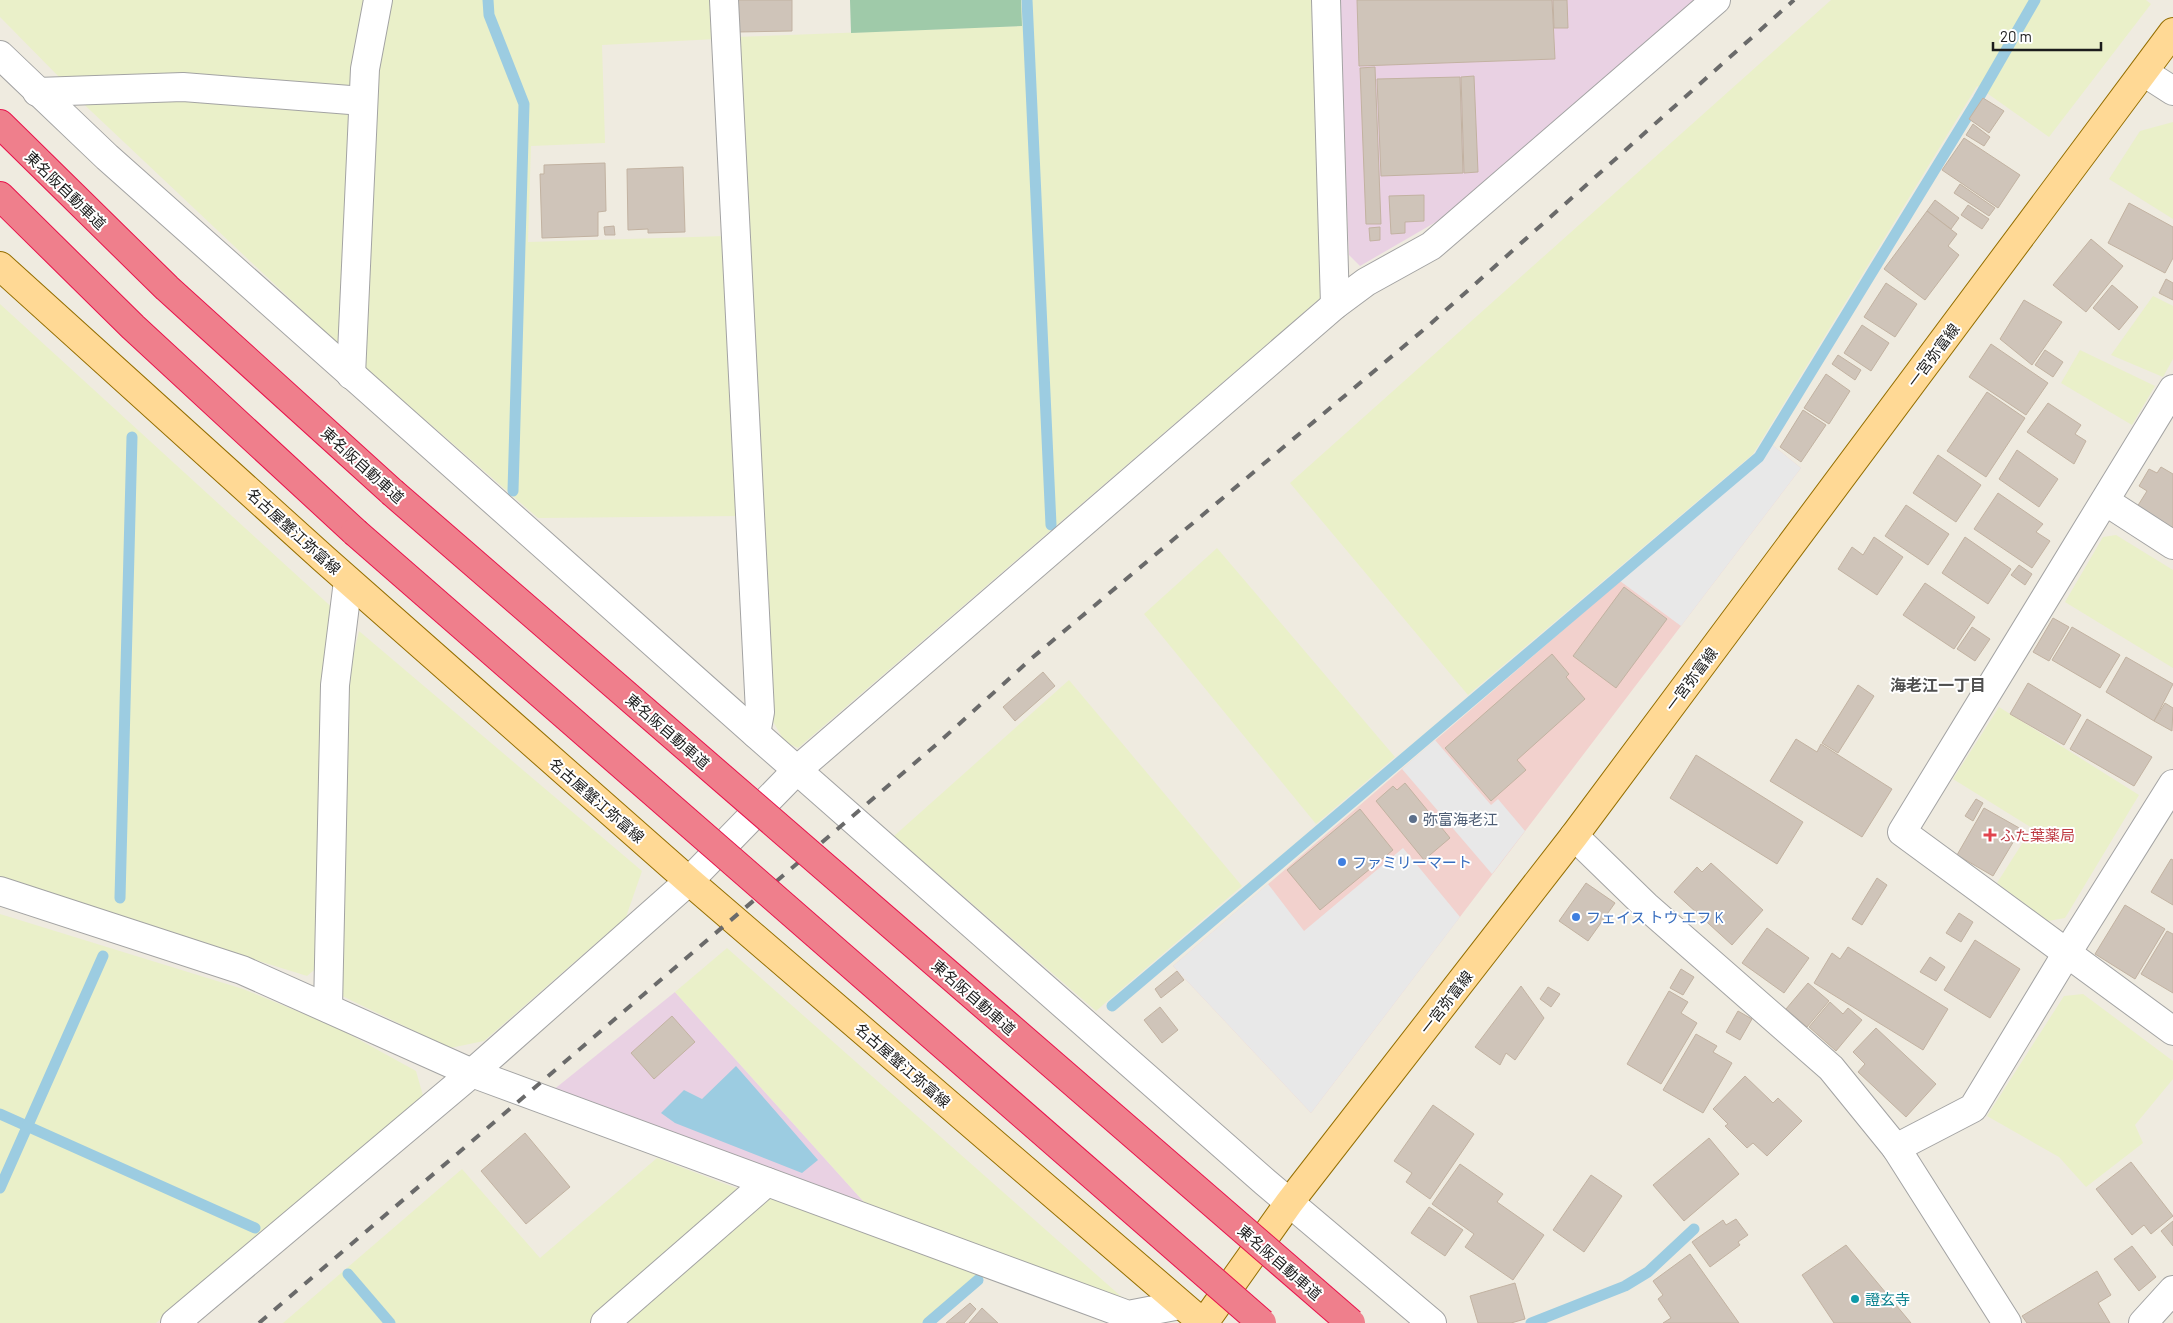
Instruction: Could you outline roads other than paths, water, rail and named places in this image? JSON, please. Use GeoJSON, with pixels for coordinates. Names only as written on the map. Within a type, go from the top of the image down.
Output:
{"type":"FeatureCollection","features":[{"type":"Feature","properties":{"kind":"highway","name":"東名阪自動車道"},"geometry":{"type":"LineString","coordinates":[[0,124],[167,288],[392,492],[1351,1323]]}},
{"type":"Feature","properties":{"kind":"highway"},"geometry":{"type":"LineString","coordinates":[[0,196],[133,327],[355,532],[1262,1323]]}},
{"type":"Feature","properties":{"kind":"main road","name":"一宮弥富線"},"geometry":{"type":"LineString","coordinates":[[1204,1323],[1289,1203],[1574,836],[2145,73],[2173,32]]}},
{"type":"Feature","properties":{"kind":"main road","name":"名古屋蟹江弥富線"},"geometry":{"type":"LineString","coordinates":[[0,266],[348,581],[689,881],[1180,1305],[1204,1323]]}},
{"type":"Feature","properties":{"kind":"street"},"geometry":{"type":"LineString","coordinates":[[351,375],[365,69],[378,0]]}},
{"type":"Feature","properties":{"kind":"street"},"geometry":{"type":"LineString","coordinates":[[724,0],[760,712],[756,734]]}},
{"type":"Feature","properties":{"kind":"street"},"geometry":{"type":"LineString","coordinates":[[1326,0],[1335,305]]}},
{"type":"Feature","properties":{"kind":"street"},"geometry":{"type":"LineString","coordinates":[[175,1323],[472,1073],[689,881],[797,770],[1335,305],[1366,282],[1431,246],[1716,0]]}},
{"type":"Feature","properties":{"kind":"street"},"geometry":{"type":"LineString","coordinates":[[0,55],[37,92],[351,375],[756,734],[1289,1203],[1432,1323]]}},
{"type":"Feature","properties":{"kind":"street"},"geometry":{"type":"LineString","coordinates":[[2145,73],[2173,91]]}},
{"type":"Feature","properties":{"kind":"street"},"geometry":{"type":"LineString","coordinates":[[37,92],[183,87],[363,101]]}},
{"type":"Feature","properties":{"kind":"street"},"geometry":{"type":"LineString","coordinates":[[2173,389],[1902,832],[2173,1031]]}},
{"type":"Feature","properties":{"kind":"street"},"geometry":{"type":"LineString","coordinates":[[2105,501],[2173,545]]}},
{"type":"Feature","properties":{"kind":"street"},"geometry":{"type":"LineString","coordinates":[[328,1008],[335,685],[348,581]]}},
{"type":"Feature","properties":{"kind":"street"},"geometry":{"type":"LineString","coordinates":[[1896,1148],[1973,1108],[2173,784]]}},
{"type":"Feature","properties":{"kind":"street"},"geometry":{"type":"LineString","coordinates":[[1574,836],[1646,906],[1831,1068],[1896,1148],[2007,1323]]}},
{"type":"Feature","properties":{"kind":"street"},"geometry":{"type":"LineString","coordinates":[[0,891],[242,970],[472,1073],[1128,1315],[1180,1305]]}},
{"type":"Feature","properties":{"kind":"street"},"geometry":{"type":"LineString","coordinates":[[605,1323],[767,1182]]}},
{"type":"Feature","properties":{"kind":"street"},"geometry":{"type":"LineString","coordinates":[[2143,1323],[2173,1290]]}},
{"type":"Feature","properties":{"kind":"water"},"geometry":{"type":"Polygon","coordinates":[[[736,1066],[818,1160],[802,1173],[675,1123],[661,1113],[684,1090],[702,1099],[736,1066]]]}},
{"type":"Feature","properties":{"kind":"waterway"},"geometry":{"type":"LineString","coordinates":[[488,0],[489,15],[524,104],[513,491]]}},
{"type":"Feature","properties":{"kind":"waterway"},"geometry":{"type":"LineString","coordinates":[[1027,0],[1051,525]]}},
{"type":"Feature","properties":{"kind":"waterway"},"geometry":{"type":"LineString","coordinates":[[1112,1006],[1759,457],[1978,99],[2035,0]]}},
{"type":"Feature","properties":{"kind":"waterway"},"geometry":{"type":"LineString","coordinates":[[120,898],[132,437]]}},
{"type":"Feature","properties":{"kind":"waterway"},"geometry":{"type":"LineString","coordinates":[[0,1188],[103,956]]}},
{"type":"Feature","properties":{"kind":"waterway"},"geometry":{"type":"LineString","coordinates":[[0,1114],[255,1228]]}},
{"type":"Feature","properties":{"kind":"waterway"},"geometry":{"type":"LineString","coordinates":[[1531,1323],[1625,1286],[1648,1272],[1694,1229]]}},
{"type":"Feature","properties":{"kind":"waterway"},"geometry":{"type":"LineString","coordinates":[[348,1274],[390,1323]]}},
{"type":"Feature","properties":{"kind":"waterway"},"geometry":{"type":"LineString","coordinates":[[928,1323],[978,1280]]}},
{"type":"Feature","properties":{"kind":"railway"},"geometry":{"type":"LineString","coordinates":[[259,1323],[937,744],[1032,658],[1428,326],[1794,0]]}},
{"type":"Feature","properties":{"kind":"place","name":"弥富海老江"},"geometry":{"type":"Point","coordinates":[1413,819]}},
{"type":"Feature","properties":{"kind":"place","name":"ふた葉薬局"},"geometry":{"type":"Point","coordinates":[1990,835]}},
{"type":"Feature","properties":{"kind":"place","name":"ファミリーマート"},"geometry":{"type":"Point","coordinates":[1342,862]}},
{"type":"Feature","properties":{"kind":"place","name":"フェイス トウ エフ K"},"geometry":{"type":"Point","coordinates":[1576,917]}},
{"type":"Feature","properties":{"kind":"place","name":"證玄寺"},"geometry":{"type":"Point","coordinates":[1855,1299]}},
{"type":"Feature","properties":{"kind":"district","name":"海老江一丁目"},"geometry":{"type":"Point","coordinates":[1938,684]}}]}
